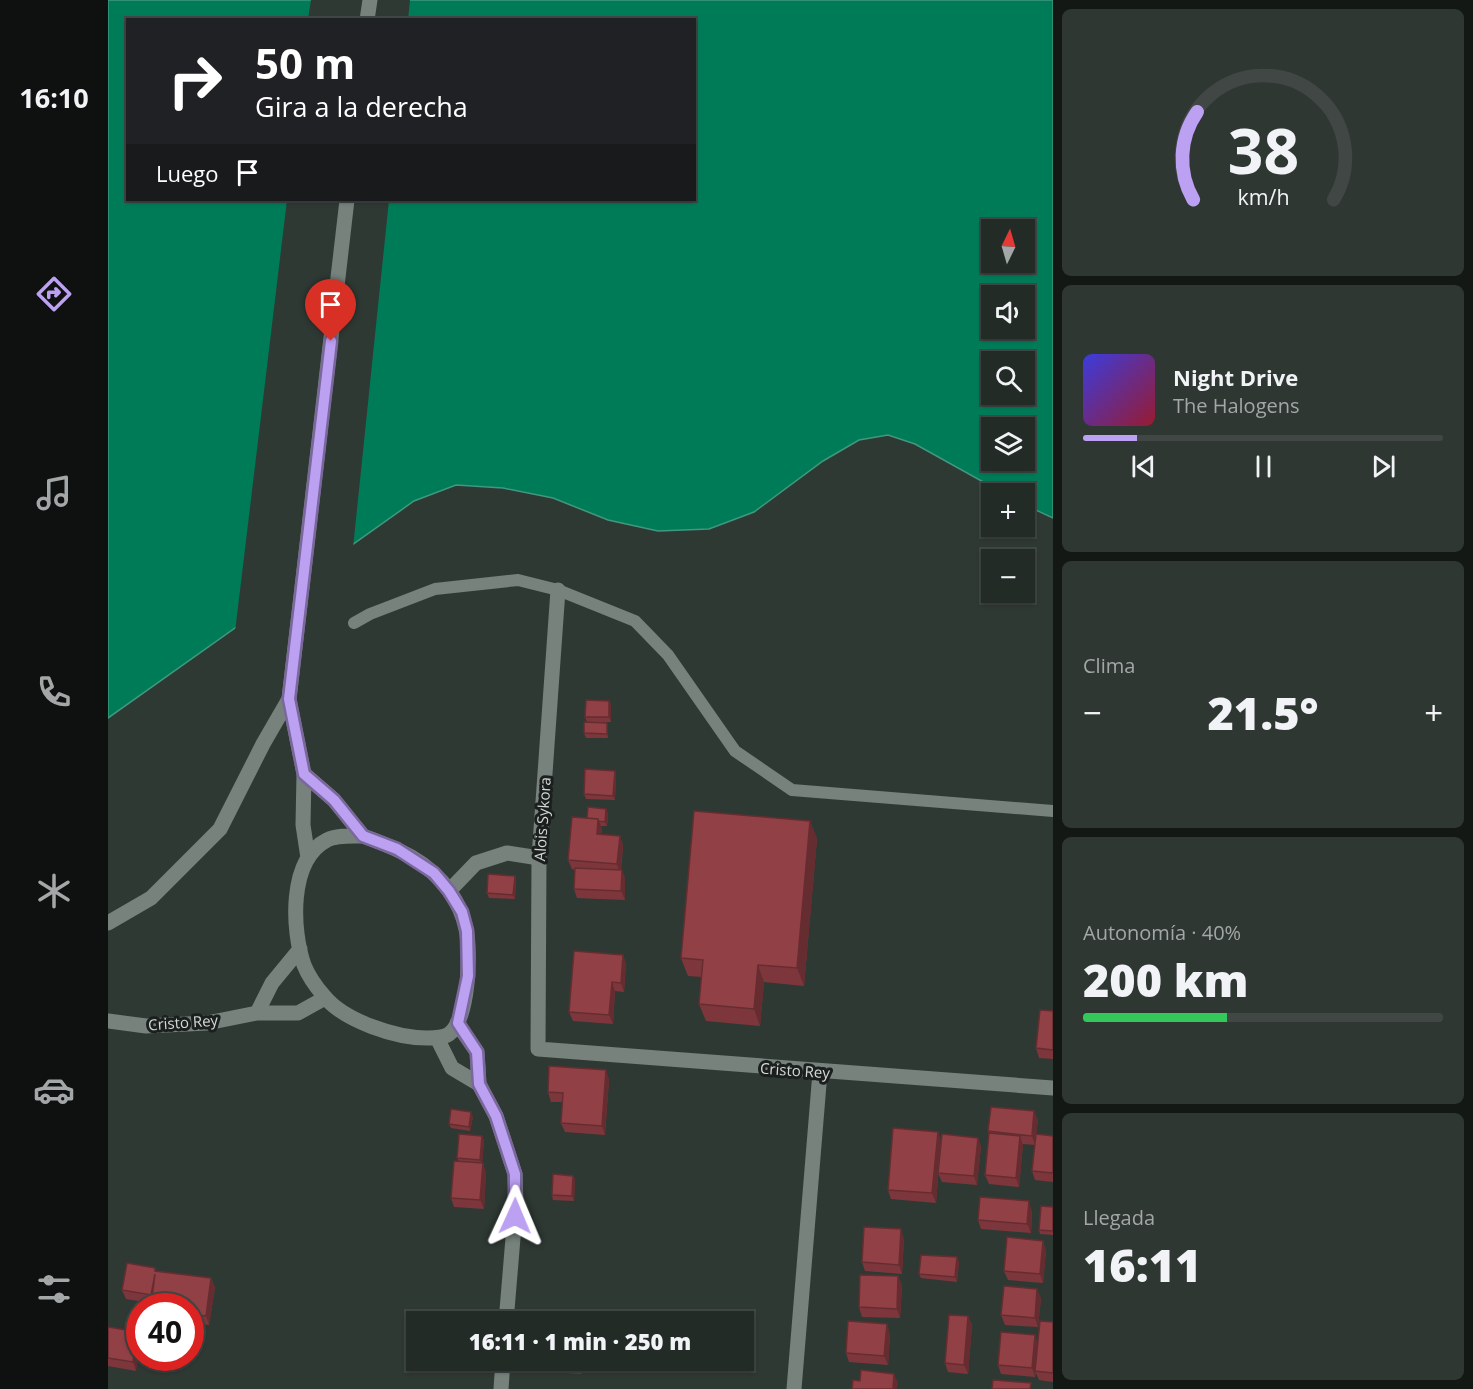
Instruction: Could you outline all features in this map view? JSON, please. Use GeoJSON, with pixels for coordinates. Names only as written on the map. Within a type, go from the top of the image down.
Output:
{"type":"FeatureCollection","features":[{"type":"Feature","properties":{"kind":"street"},"geometry":{"type":"LineString","coordinates":[[367,18],[370,0]]}},
{"type":"Feature","properties":{"kind":"street"},"geometry":{"type":"LineString","coordinates":[[308,858],[303,825],[304,774],[289,699],[347,201]]}},
{"type":"Feature","properties":{"kind":"street","name":"Alois Sykora"},"geometry":{"type":"LineString","coordinates":[[538,1049],[539,858],[558,590]]}},
{"type":"Feature","properties":{"kind":"street"},"geometry":{"type":"LineString","coordinates":[[108,923],[150,898],[220,829],[263,744],[289,699]]}},
{"type":"Feature","properties":{"kind":"street"},"geometry":{"type":"LineString","coordinates":[[304,774],[334,800],[363,836]]}},
{"type":"Feature","properties":{"kind":"street"},"geometry":{"type":"LineString","coordinates":[[363,836],[397,849],[419,861],[434,873],[462,912],[467,931],[468,958],[465,994],[458,1023],[449,1034],[437,1038],[396,1035],[373,1027],[325,998],[305,967],[300,949],[295,909],[298,886],[308,858],[328,839],[363,836]]}},
{"type":"Feature","properties":{"kind":"street"},"geometry":{"type":"LineString","coordinates":[[449,891],[476,863],[507,854],[539,858]]}},
{"type":"Feature","properties":{"kind":"street"},"geometry":{"type":"LineString","coordinates":[[257,1013],[272,983],[300,949]]}},
{"type":"Feature","properties":{"kind":"street","name":"Cristo Rey"},"geometry":{"type":"LineString","coordinates":[[108,1021],[146,1026],[196,1024],[257,1013],[298,1013],[325,998]]}},
{"type":"Feature","properties":{"kind":"street"},"geometry":{"type":"LineString","coordinates":[[458,1023],[477,1052],[479,1084],[496,1116],[515,1174],[516,1202],[507,1311]]}},
{"type":"Feature","properties":{"kind":"street"},"geometry":{"type":"LineString","coordinates":[[437,1038],[452,1068],[479,1084]]}},
{"type":"Feature","properties":{"kind":"street","name":"Cristo Rey"},"geometry":{"type":"LineString","coordinates":[[538,1049],[1053,1088]]}},
{"type":"Feature","properties":{"kind":"street"},"geometry":{"type":"LineString","coordinates":[[794,1389],[820,1072]]}},
{"type":"Feature","properties":{"kind":"street"},"geometry":{"type":"LineString","coordinates":[[501,1389],[502,1371]]}},
{"type":"Feature","properties":{"kind":"lane"},"geometry":{"type":"LineString","coordinates":[[354,623],[370,614],[435,589],[518,580],[558,590],[635,621],[669,655],[735,751],[792,790],[1053,811]]}},
{"type":"Feature","properties":{"kind":"shaded area"},"geometry":{"type":"Polygon","coordinates":[[[108,0],[1053,0],[1053,518],[1035,510],[1035,483],[985,483],[915,444],[888,435],[859,440],[823,461],[754,512],[709,529],[658,531],[608,520],[553,498],[503,488],[456,485],[414,501],[108,718],[108,0]]]}},
{"type":"Feature","properties":{"kind":"pier"},"geometry":{"type":"Polygon","coordinates":[[[311,0],[410,0],[408,18],[308,18],[311,0]]]}},
{"type":"Feature","properties":{"kind":"pier"},"geometry":{"type":"Polygon","coordinates":[[[287,201],[389,201],[353,548],[235,632],[287,201]]]}},
{"type":"Feature","properties":{"kind":"building"},"geometry":{"type":"Polygon","coordinates":[[[586,700],[609,701],[609,717],[585,717],[586,700]]]}},
{"type":"Feature","properties":{"kind":"building"},"geometry":{"type":"Polygon","coordinates":[[[584,722],[607,723],[607,734],[584,733],[584,722]]]}},
{"type":"Feature","properties":{"kind":"building"},"geometry":{"type":"Polygon","coordinates":[[[585,769],[615,771],[613,796],[584,794],[585,769]]]}},
{"type":"Feature","properties":{"kind":"building"},"geometry":{"type":"Polygon","coordinates":[[[588,807],[606,809],[605,822],[587,818],[588,807]]]}},
{"type":"Feature","properties":{"kind":"building"},"geometry":{"type":"Polygon","coordinates":[[[694,811],[810,821],[797,968],[758,965],[754,1009],[699,1004],[703,960],[681,958],[694,811]]]}},
{"type":"Feature","properties":{"kind":"building"},"geometry":{"type":"Polygon","coordinates":[[[572,817],[598,819],[597,834],[620,836],[617,864],[568,860],[572,817]]]}},
{"type":"Feature","properties":{"kind":"building"},"geometry":{"type":"Polygon","coordinates":[[[575,868],[622,870],[621,891],[574,889],[575,868]]]}},
{"type":"Feature","properties":{"kind":"building"},"geometry":{"type":"Polygon","coordinates":[[[488,874],[515,876],[513,895],[487,893],[488,874]]]}},
{"type":"Feature","properties":{"kind":"building"},"geometry":{"type":"Polygon","coordinates":[[[574,951],[623,955],[621,983],[612,982],[609,1015],[569,1012],[574,951]]]}},
{"type":"Feature","properties":{"kind":"building"},"geometry":{"type":"Polygon","coordinates":[[[1040,1010],[1053,1011],[1053,1050],[1036,1048],[1040,1010]]]}},
{"type":"Feature","properties":{"kind":"building"},"geometry":{"type":"Polygon","coordinates":[[[549,1066],[606,1070],[602,1126],[561,1123],[563,1093],[548,1092],[549,1066]]]}},
{"type":"Feature","properties":{"kind":"building"},"geometry":{"type":"Polygon","coordinates":[[[991,1107],[1034,1111],[1032,1136],[988,1131],[991,1107]]]}},
{"type":"Feature","properties":{"kind":"building"},"geometry":{"type":"Polygon","coordinates":[[[451,1109],[471,1112],[469,1127],[449,1124],[451,1109]]]}},
{"type":"Feature","properties":{"kind":"building"},"geometry":{"type":"Polygon","coordinates":[[[893,1128],[938,1132],[932,1193],[888,1190],[893,1128]]]}},
{"type":"Feature","properties":{"kind":"building"},"geometry":{"type":"Polygon","coordinates":[[[989,1133],[1020,1136],[1016,1178],[985,1175],[989,1133]]]}},
{"type":"Feature","properties":{"kind":"building"},"geometry":{"type":"Polygon","coordinates":[[[459,1134],[482,1136],[480,1160],[457,1158],[459,1134]]]}},
{"type":"Feature","properties":{"kind":"building"},"geometry":{"type":"Polygon","coordinates":[[[942,1134],[978,1138],[974,1176],[938,1173],[942,1134]]]}},
{"type":"Feature","properties":{"kind":"building"},"geometry":{"type":"Polygon","coordinates":[[[1036,1134],[1053,1136],[1053,1173],[1032,1171],[1036,1134]]]}},
{"type":"Feature","properties":{"kind":"building"},"geometry":{"type":"Polygon","coordinates":[[[454,1161],[483,1163],[480,1200],[451,1198],[454,1161]]]}},
{"type":"Feature","properties":{"kind":"building"},"geometry":{"type":"Polygon","coordinates":[[[553,1174],[573,1176],[572,1196],[552,1195],[553,1174]]]}},
{"type":"Feature","properties":{"kind":"building"},"geometry":{"type":"Polygon","coordinates":[[[980,1197],[1029,1201],[1027,1224],[978,1220],[980,1197]]]}},
{"type":"Feature","properties":{"kind":"building"},"geometry":{"type":"Polygon","coordinates":[[[1041,1206],[1053,1207],[1053,1231],[1039,1230],[1041,1206]]]}},
{"type":"Feature","properties":{"kind":"building"},"geometry":{"type":"Polygon","coordinates":[[[864,1227],[901,1229],[899,1265],[862,1262],[864,1227]]]}},
{"type":"Feature","properties":{"kind":"building"},"geometry":{"type":"Polygon","coordinates":[[[1007,1237],[1043,1241],[1040,1274],[1004,1271],[1007,1237]]]}},
{"type":"Feature","properties":{"kind":"building"},"geometry":{"type":"Polygon","coordinates":[[[921,1255],[957,1257],[955,1277],[919,1274],[921,1255]]]}},
{"type":"Feature","properties":{"kind":"building"},"geometry":{"type":"Polygon","coordinates":[[[127,1263],[155,1268],[155,1271],[211,1278],[206,1316],[204,1316],[204,1293],[153,1293],[155,1274],[151,1293],[122,1290],[127,1263]]]}},
{"type":"Feature","properties":{"kind":"building"},"geometry":{"type":"Polygon","coordinates":[[[860,1275],[898,1276],[897,1309],[859,1307],[860,1275]]]}},
{"type":"Feature","properties":{"kind":"building"},"geometry":{"type":"Polygon","coordinates":[[[1004,1286],[1037,1289],[1035,1318],[1001,1315],[1004,1286]]]}},
{"type":"Feature","properties":{"kind":"building"},"geometry":{"type":"Polygon","coordinates":[[[949,1315],[968,1316],[964,1365],[945,1363],[949,1315]]]}},
{"type":"Feature","properties":{"kind":"building"},"geometry":{"type":"Polygon","coordinates":[[[848,1321],[887,1324],[884,1356],[846,1353],[848,1321]]]}},
{"type":"Feature","properties":{"kind":"building"},"geometry":{"type":"Polygon","coordinates":[[[1040,1321],[1053,1322],[1053,1373],[1035,1371],[1040,1321]]]}},
{"type":"Feature","properties":{"kind":"building"},"geometry":{"type":"Polygon","coordinates":[[[108,1327],[126,1330],[126,1361],[108,1358],[108,1327]]]}},
{"type":"Feature","properties":{"kind":"building"},"geometry":{"type":"Polygon","coordinates":[[[1001,1332],[1035,1335],[1032,1368],[998,1365],[1001,1332]]]}},
{"type":"Feature","properties":{"kind":"building"},"geometry":{"type":"Polygon","coordinates":[[[861,1370],[894,1374],[893,1389],[852,1389],[853,1380],[860,1381],[861,1370]]]}},
{"type":"Feature","properties":{"kind":"building"},"geometry":{"type":"Polygon","coordinates":[[[993,1380],[1031,1383],[1030,1389],[992,1389],[993,1380]]]}},
{"type":"Feature","properties":{"kind":"route"},"geometry":{"type":"LineString","coordinates":[[331,341],[289,699],[304,774],[334,800],[363,836],[397,849],[419,861],[434,873],[462,912],[467,931],[468,976],[458,1023],[477,1052],[479,1084],[496,1116],[515,1174],[515,1216]]}}]}
